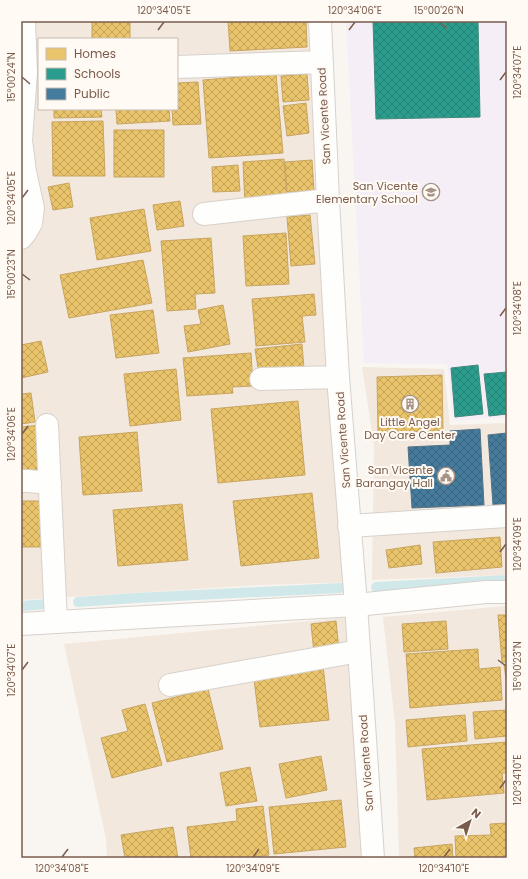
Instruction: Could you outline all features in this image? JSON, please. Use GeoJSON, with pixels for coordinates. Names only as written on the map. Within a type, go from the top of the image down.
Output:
{"type":"FeatureCollection","features":[{"type":"Feature","properties":{"kind":"street"},"geometry":{"type":"LineString","coordinates":[[21,238],[31,223],[33,208],[24,172],[21,140],[32,73],[24,21]]}},
{"type":"Feature","properties":{"kind":"street","name":"San Vicente Road"},"geometry":{"type":"LineString","coordinates":[[320,21],[338,377],[356,605],[373,858]]}},
{"type":"Feature","properties":{"kind":"street"},"geometry":{"type":"LineString","coordinates":[[178,67],[322,62]]}},
{"type":"Feature","properties":{"kind":"street"},"geometry":{"type":"LineString","coordinates":[[204,214],[328,200]]}},
{"type":"Feature","properties":{"kind":"street"},"geometry":{"type":"LineString","coordinates":[[261,379],[338,377]]}},
{"type":"Feature","properties":{"kind":"street"},"geometry":{"type":"LineString","coordinates":[[47,425],[56,622]]}},
{"type":"Feature","properties":{"kind":"street"},"geometry":{"type":"LineString","coordinates":[[21,481],[50,483]]}},
{"type":"Feature","properties":{"kind":"street"},"geometry":{"type":"LineString","coordinates":[[349,526],[507,516]]}},
{"type":"Feature","properties":{"kind":"street"},"geometry":{"type":"LineString","coordinates":[[21,624],[356,605],[486,592],[507,592]]}},
{"type":"Feature","properties":{"kind":"street"},"geometry":{"type":"LineString","coordinates":[[170,684],[359,651]]}},
{"type":"Feature","properties":{"kind":"shaded area"},"geometry":{"type":"Polygon","coordinates":[[[21,21],[319,21],[353,582],[262,585],[21,600],[21,21]]]}},
{"type":"Feature","properties":{"kind":"shaded area","name":"San Vicente Elementary School"},"geometry":{"type":"Polygon","coordinates":[[[346,21],[507,21],[507,417],[453,421],[447,364],[364,363],[346,21]]]}},
{"type":"Feature","properties":{"kind":"shaded area"},"geometry":{"type":"Polygon","coordinates":[[[362,367],[444,369],[450,425],[507,423],[507,575],[372,580],[374,444],[362,367]]]}},
{"type":"Feature","properties":{"kind":"shaded area"},"geometry":{"type":"Polygon","coordinates":[[[507,606],[507,858],[399,858],[395,724],[383,617],[507,606]]]}},
{"type":"Feature","properties":{"kind":"shaded area"},"geometry":{"type":"Polygon","coordinates":[[[351,617],[363,674],[384,858],[107,858],[106,839],[64,644],[351,617]]]}},
{"type":"Feature","properties":{"kind":"building: Homes"},"geometry":{"type":"Polygon","coordinates":[[[92,21],[130,21],[130,38],[92,38],[92,21]]]}},
{"type":"Feature","properties":{"kind":"building: Homes"},"geometry":{"type":"Polygon","coordinates":[[[228,21],[306,21],[307,47],[230,51],[228,21]]]}},
{"type":"Feature","properties":{"kind":"building: Homes"},"geometry":{"type":"Polygon","coordinates":[[[276,74],[283,153],[209,158],[203,80],[276,74]]]}},
{"type":"Feature","properties":{"kind":"building: Homes"},"geometry":{"type":"Polygon","coordinates":[[[307,74],[309,100],[283,102],[281,76],[307,74]]]}},
{"type":"Feature","properties":{"kind":"building: Homes"},"geometry":{"type":"Polygon","coordinates":[[[198,82],[201,124],[173,125],[172,110],[178,110],[178,83],[198,82]]]}},
{"type":"Feature","properties":{"kind":"building: Homes"},"geometry":{"type":"Polygon","coordinates":[[[306,103],[309,133],[287,136],[283,106],[306,103]]]}},
{"type":"Feature","properties":{"kind":"building: Homes"},"geometry":{"type":"Polygon","coordinates":[[[54,110],[101,110],[102,117],[54,118],[54,110]]]}},
{"type":"Feature","properties":{"kind":"building: Homes"},"geometry":{"type":"Polygon","coordinates":[[[116,110],[169,110],[170,121],[117,124],[116,110]]]}},
{"type":"Feature","properties":{"kind":"building: Homes"},"geometry":{"type":"Polygon","coordinates":[[[103,121],[105,176],[53,176],[52,122],[103,121]]]}},
{"type":"Feature","properties":{"kind":"building: Homes"},"geometry":{"type":"Polygon","coordinates":[[[114,130],[164,130],[164,177],[114,177],[114,130]]]}},
{"type":"Feature","properties":{"kind":"building: Homes"},"geometry":{"type":"Polygon","coordinates":[[[284,159],[287,202],[245,205],[243,162],[284,159]]]}},
{"type":"Feature","properties":{"kind":"building: Homes"},"geometry":{"type":"Polygon","coordinates":[[[312,160],[314,191],[287,192],[285,162],[312,160]]]}},
{"type":"Feature","properties":{"kind":"building: Homes"},"geometry":{"type":"Polygon","coordinates":[[[238,165],[240,191],[213,192],[212,167],[238,165]]]}},
{"type":"Feature","properties":{"kind":"building: Homes"},"geometry":{"type":"Polygon","coordinates":[[[69,183],[73,207],[53,210],[48,187],[69,183]]]}},
{"type":"Feature","properties":{"kind":"building: Homes"},"geometry":{"type":"Polygon","coordinates":[[[180,201],[184,226],[157,230],[153,205],[180,201]]]}},
{"type":"Feature","properties":{"kind":"building: Homes"},"geometry":{"type":"Polygon","coordinates":[[[144,209],[151,251],[97,260],[90,218],[144,209]]]}},
{"type":"Feature","properties":{"kind":"building: Homes"},"geometry":{"type":"Polygon","coordinates":[[[310,215],[315,264],[291,266],[287,217],[310,215]]]}},
{"type":"Feature","properties":{"kind":"building: Homes"},"geometry":{"type":"Polygon","coordinates":[[[286,233],[289,284],[246,286],[243,236],[286,233]]]}},
{"type":"Feature","properties":{"kind":"building: Homes"},"geometry":{"type":"Polygon","coordinates":[[[211,238],[215,293],[195,294],[196,309],[167,311],[161,241],[211,238]]]}},
{"type":"Feature","properties":{"kind":"building: Homes"},"geometry":{"type":"Polygon","coordinates":[[[143,260],[152,303],[69,318],[60,275],[143,260]]]}},
{"type":"Feature","properties":{"kind":"building: Homes"},"geometry":{"type":"Polygon","coordinates":[[[314,294],[316,315],[302,316],[305,342],[256,346],[252,299],[314,294]]]}},
{"type":"Feature","properties":{"kind":"building: Homes"},"geometry":{"type":"Polygon","coordinates":[[[223,305],[230,344],[188,352],[184,326],[201,324],[198,310],[223,305]]]}},
{"type":"Feature","properties":{"kind":"building: Homes"},"geometry":{"type":"Polygon","coordinates":[[[153,310],[159,353],[116,358],[110,315],[153,310]]]}},
{"type":"Feature","properties":{"kind":"building: Homes"},"geometry":{"type":"Polygon","coordinates":[[[41,341],[48,372],[21,378],[21,345],[41,341]]]}},
{"type":"Feature","properties":{"kind":"building: Homes"},"geometry":{"type":"Polygon","coordinates":[[[302,344],[304,369],[259,374],[255,349],[302,344]]]}},
{"type":"Feature","properties":{"kind":"building: Homes"},"geometry":{"type":"Polygon","coordinates":[[[251,353],[253,386],[232,387],[233,393],[187,396],[183,358],[251,353]]]}},
{"type":"Feature","properties":{"kind":"building: Homes"},"geometry":{"type":"Polygon","coordinates":[[[176,369],[181,420],[130,426],[124,374],[176,369]]]}},
{"type":"Feature","properties":{"kind":"building: Homes","name":"Little Angel Day Care Center"},"geometry":{"type":"Polygon","coordinates":[[[442,375],[443,431],[378,432],[377,377],[442,375]]]}},
{"type":"Feature","properties":{"kind":"building: Homes"},"geometry":{"type":"Polygon","coordinates":[[[31,393],[35,422],[21,424],[21,394],[31,393]]]}},
{"type":"Feature","properties":{"kind":"building: Homes"},"geometry":{"type":"Polygon","coordinates":[[[298,401],[305,475],[218,483],[211,409],[298,401]]]}},
{"type":"Feature","properties":{"kind":"building: Homes"},"geometry":{"type":"Polygon","coordinates":[[[41,425],[47,468],[21,471],[21,427],[41,425]]]}},
{"type":"Feature","properties":{"kind":"building: Homes"},"geometry":{"type":"Polygon","coordinates":[[[137,432],[142,491],[83,495],[79,437],[137,432]]]}},
{"type":"Feature","properties":{"kind":"building: Homes"},"geometry":{"type":"Polygon","coordinates":[[[312,493],[319,558],[241,566],[233,501],[312,493]]]}},
{"type":"Feature","properties":{"kind":"building: Homes"},"geometry":{"type":"Polygon","coordinates":[[[21,501],[40,501],[42,547],[21,547],[21,501]]]}},
{"type":"Feature","properties":{"kind":"building: Homes"},"geometry":{"type":"Polygon","coordinates":[[[182,504],[188,560],[118,566],[113,510],[182,504]]]}},
{"type":"Feature","properties":{"kind":"building: Homes"},"geometry":{"type":"Polygon","coordinates":[[[500,537],[502,567],[436,573],[433,542],[500,537]]]}},
{"type":"Feature","properties":{"kind":"building: Homes"},"geometry":{"type":"Polygon","coordinates":[[[420,545],[422,564],[389,568],[386,550],[420,545]]]}},
{"type":"Feature","properties":{"kind":"building: Homes"},"geometry":{"type":"Polygon","coordinates":[[[498,615],[507,615],[507,662],[502,662],[498,615]]]}},
{"type":"Feature","properties":{"kind":"building: Homes"},"geometry":{"type":"Polygon","coordinates":[[[336,621],[339,650],[314,653],[311,624],[336,621]]]}},
{"type":"Feature","properties":{"kind":"building: Homes"},"geometry":{"type":"Polygon","coordinates":[[[446,621],[448,649],[404,652],[402,624],[446,621]]]}},
{"type":"Feature","properties":{"kind":"building: Homes"},"geometry":{"type":"Polygon","coordinates":[[[478,649],[479,669],[500,667],[502,700],[410,708],[406,654],[478,649]]]}},
{"type":"Feature","properties":{"kind":"building: Homes"},"geometry":{"type":"Polygon","coordinates":[[[323,665],[329,720],[260,727],[253,672],[323,665]]]}},
{"type":"Feature","properties":{"kind":"building: Homes"},"geometry":{"type":"Polygon","coordinates":[[[504,665],[507,665],[507,685],[504,665]]]}},
{"type":"Feature","properties":{"kind":"building: Homes"},"geometry":{"type":"Polygon","coordinates":[[[208,689],[223,749],[167,762],[152,703],[208,689]]]}},
{"type":"Feature","properties":{"kind":"building: Homes"},"geometry":{"type":"Polygon","coordinates":[[[145,704],[162,765],[112,778],[101,738],[128,731],[122,710],[145,704]]]}},
{"type":"Feature","properties":{"kind":"building: Homes"},"geometry":{"type":"Polygon","coordinates":[[[507,710],[507,736],[475,739],[473,712],[507,710]]]}},
{"type":"Feature","properties":{"kind":"building: Homes"},"geometry":{"type":"Polygon","coordinates":[[[465,715],[467,741],[408,747],[406,720],[465,715]]]}},
{"type":"Feature","properties":{"kind":"building: Homes"},"geometry":{"type":"Polygon","coordinates":[[[507,742],[507,773],[502,773],[504,793],[427,800],[422,749],[507,742]]]}},
{"type":"Feature","properties":{"kind":"building: Homes"},"geometry":{"type":"Polygon","coordinates":[[[321,756],[327,790],[286,798],[279,764],[321,756]]]}},
{"type":"Feature","properties":{"kind":"building: Homes"},"geometry":{"type":"Polygon","coordinates":[[[250,767],[257,801],[226,806],[220,773],[250,767]]]}},
{"type":"Feature","properties":{"kind":"building: Homes"},"geometry":{"type":"Polygon","coordinates":[[[341,800],[346,847],[274,854],[269,807],[341,800]]]}},
{"type":"Feature","properties":{"kind":"building: Homes"},"geometry":{"type":"Polygon","coordinates":[[[263,806],[269,855],[247,858],[191,858],[187,827],[237,821],[236,809],[263,806]]]}},
{"type":"Feature","properties":{"kind":"building: Homes"},"geometry":{"type":"Polygon","coordinates":[[[507,823],[507,858],[456,858],[455,836],[491,835],[490,824],[507,823]]]}},
{"type":"Feature","properties":{"kind":"building: Homes"},"geometry":{"type":"Polygon","coordinates":[[[173,827],[178,858],[125,858],[121,835],[173,827]]]}},
{"type":"Feature","properties":{"kind":"building: Homes"},"geometry":{"type":"Polygon","coordinates":[[[452,844],[453,858],[415,858],[414,848],[452,844]]]}},
{"type":"Feature","properties":{"kind":"building: Schools"},"geometry":{"type":"Polygon","coordinates":[[[373,21],[478,21],[480,117],[376,119],[373,21]]]}},
{"type":"Feature","properties":{"kind":"building: Schools"},"geometry":{"type":"Polygon","coordinates":[[[478,365],[483,414],[455,417],[451,368],[478,365]]]}},
{"type":"Feature","properties":{"kind":"building: Schools"},"geometry":{"type":"Polygon","coordinates":[[[507,372],[507,414],[489,416],[484,374],[507,372]]]}},
{"type":"Feature","properties":{"kind":"building: Public","name":"San Vicente Barangay Hall"},"geometry":{"type":"Polygon","coordinates":[[[480,429],[484,505],[412,508],[408,447],[450,445],[450,431],[480,429]]]}},
{"type":"Feature","properties":{"kind":"building: Public"},"geometry":{"type":"Polygon","coordinates":[[[507,433],[507,504],[493,505],[488,435],[507,433]]]}},
{"type":"Feature","properties":{"kind":"waterway"},"geometry":{"type":"LineString","coordinates":[[376,587],[507,580]]}},
{"type":"Feature","properties":{"kind":"waterway"},"geometry":{"type":"LineString","coordinates":[[78,602],[340,588]]}},
{"type":"Feature","properties":{"kind":"waterway"},"geometry":{"type":"LineString","coordinates":[[21,606],[47,604]]}},
{"type":"Feature","properties":{"kind":"place","name":"San Vicente Elementary School"},"geometry":{"type":"Point","coordinates":[431,192]}},
{"type":"Feature","properties":{"kind":"place","name":"Little Angel Day Care Center"},"geometry":{"type":"Point","coordinates":[410,404]}},
{"type":"Feature","properties":{"kind":"place","name":"San Vicente Barangay Hall"},"geometry":{"type":"Point","coordinates":[446,476]}}]}
